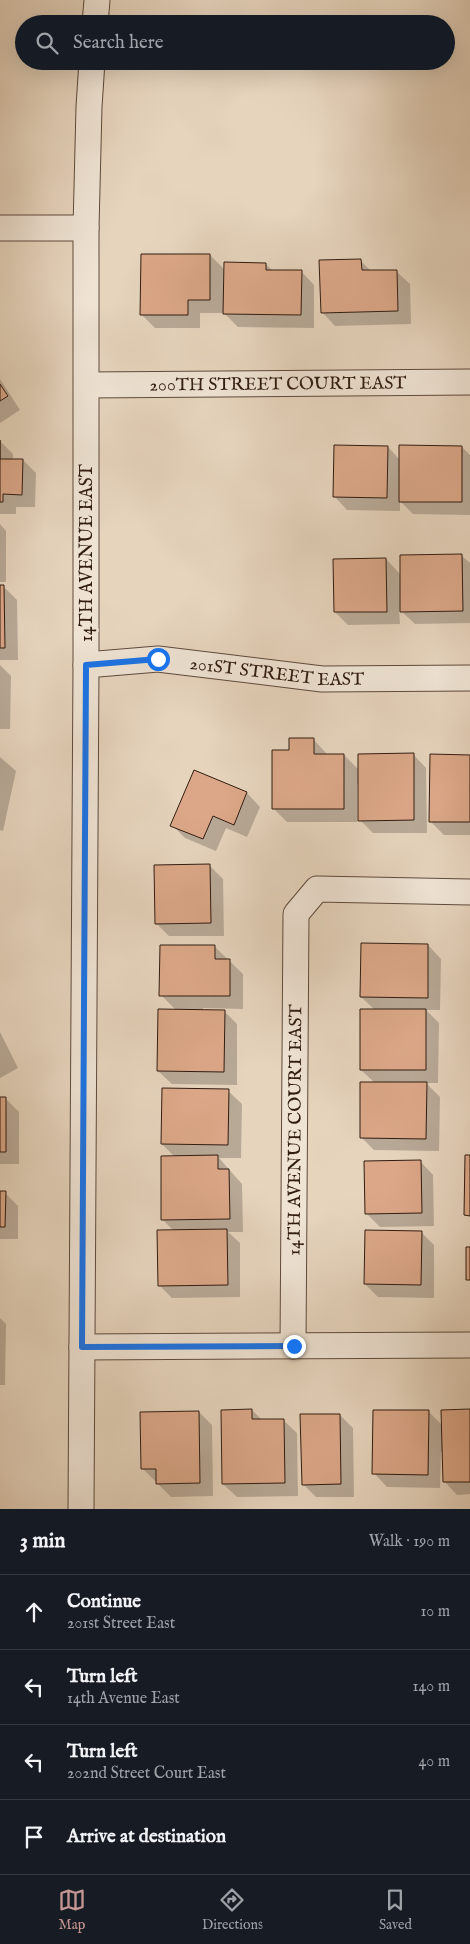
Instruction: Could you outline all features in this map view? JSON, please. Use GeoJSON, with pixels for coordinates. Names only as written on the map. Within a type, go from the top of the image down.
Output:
{"type":"FeatureCollection","features":[{"type":"Feature","properties":{"kind":"street"},"geometry":{"type":"LineString","coordinates":[[96,15],[97,0]]}},
{"type":"Feature","properties":{"kind":"street","name":"14TH AVENUE EAST"},"geometry":{"type":"LineString","coordinates":[[81,1509],[86,665],[86,228],[91,70]]}},
{"type":"Feature","properties":{"kind":"street"},"geometry":{"type":"LineString","coordinates":[[0,228],[86,228]]}},
{"type":"Feature","properties":{"kind":"street","name":"200TH STREET COURT EAST"},"geometry":{"type":"LineString","coordinates":[[86,385],[470,382]]}},
{"type":"Feature","properties":{"kind":"street","name":"201ST STREET EAST"},"geometry":{"type":"LineString","coordinates":[[86,665],[158,659],[322,679],[470,678]]}},
{"type":"Feature","properties":{"kind":"street","name":"14TH AVENUE COURT EAST"},"geometry":{"type":"LineString","coordinates":[[294,1346],[296,914],[317,889],[470,892]]}},
{"type":"Feature","properties":{"kind":"street"},"geometry":{"type":"LineString","coordinates":[[82,1347],[470,1345]]}},
{"type":"Feature","properties":{"kind":"building"},"geometry":{"type":"Polygon","coordinates":[[[141,254],[210,254],[210,300],[188,300],[188,315],[140,315],[141,254]]]}},
{"type":"Feature","properties":{"kind":"building"},"geometry":{"type":"Polygon","coordinates":[[[361,259],[362,270],[397,270],[398,311],[321,313],[319,260],[361,259]]]}},
{"type":"Feature","properties":{"kind":"building"},"geometry":{"type":"Polygon","coordinates":[[[224,262],[266,263],[266,270],[302,270],[301,315],[223,314],[224,262]]]}},
{"type":"Feature","properties":{"kind":"building"},"geometry":{"type":"Polygon","coordinates":[[[0,384],[8,396],[0,401],[0,384]]]}},
{"type":"Feature","properties":{"kind":"building"},"geometry":{"type":"Polygon","coordinates":[[[334,445],[388,446],[387,498],[333,497],[334,445]]]}},
{"type":"Feature","properties":{"kind":"building"},"geometry":{"type":"Polygon","coordinates":[[[399,445],[462,446],[462,502],[399,502],[399,445]]]}},
{"type":"Feature","properties":{"kind":"building"},"geometry":{"type":"Polygon","coordinates":[[[0,459],[23,459],[22,495],[3,494],[3,502],[0,502],[0,459]]]}},
{"type":"Feature","properties":{"kind":"building"},"geometry":{"type":"Polygon","coordinates":[[[462,554],[463,611],[400,612],[400,555],[462,554]]]}},
{"type":"Feature","properties":{"kind":"building"},"geometry":{"type":"Polygon","coordinates":[[[386,558],[387,612],[334,612],[333,559],[386,558]]]}},
{"type":"Feature","properties":{"kind":"building"},"geometry":{"type":"Polygon","coordinates":[[[0,585],[4,585],[5,648],[0,648],[0,585]]]}},
{"type":"Feature","properties":{"kind":"building"},"geometry":{"type":"Polygon","coordinates":[[[289,738],[314,738],[314,754],[344,754],[344,809],[272,809],[272,750],[289,750],[289,738]]]}},
{"type":"Feature","properties":{"kind":"building"},"geometry":{"type":"Polygon","coordinates":[[[414,753],[414,820],[358,821],[358,754],[414,753]]]}},
{"type":"Feature","properties":{"kind":"building"},"geometry":{"type":"Polygon","coordinates":[[[430,754],[470,755],[470,822],[429,822],[430,754]]]}},
{"type":"Feature","properties":{"kind":"building"},"geometry":{"type":"Polygon","coordinates":[[[194,770],[247,792],[234,825],[213,816],[203,839],[170,826],[194,770]]]}},
{"type":"Feature","properties":{"kind":"building"},"geometry":{"type":"Polygon","coordinates":[[[210,864],[211,923],[155,924],[154,865],[210,864]]]}},
{"type":"Feature","properties":{"kind":"building"},"geometry":{"type":"Polygon","coordinates":[[[361,943],[428,944],[428,998],[360,997],[361,943]]]}},
{"type":"Feature","properties":{"kind":"building"},"geometry":{"type":"Polygon","coordinates":[[[160,945],[215,945],[215,959],[230,959],[230,996],[159,996],[160,945]]]}},
{"type":"Feature","properties":{"kind":"building"},"geometry":{"type":"Polygon","coordinates":[[[158,1009],[225,1010],[224,1072],[157,1071],[158,1009]]]}},
{"type":"Feature","properties":{"kind":"building"},"geometry":{"type":"Polygon","coordinates":[[[360,1009],[426,1009],[426,1070],[360,1070],[360,1009]]]}},
{"type":"Feature","properties":{"kind":"building"},"geometry":{"type":"Polygon","coordinates":[[[360,1082],[427,1082],[426,1139],[360,1138],[360,1082]]]}},
{"type":"Feature","properties":{"kind":"building"},"geometry":{"type":"Polygon","coordinates":[[[162,1088],[229,1089],[228,1145],[161,1144],[162,1088]]]}},
{"type":"Feature","properties":{"kind":"building"},"geometry":{"type":"Polygon","coordinates":[[[0,1097],[6,1097],[6,1152],[0,1152],[0,1097]]]}},
{"type":"Feature","properties":{"kind":"building"},"geometry":{"type":"Polygon","coordinates":[[[218,1155],[218,1169],[229,1169],[230,1219],[161,1220],[161,1156],[218,1155]]]}},
{"type":"Feature","properties":{"kind":"building"},"geometry":{"type":"Polygon","coordinates":[[[465,1155],[470,1155],[470,1216],[464,1215],[465,1155]]]}},
{"type":"Feature","properties":{"kind":"building"},"geometry":{"type":"Polygon","coordinates":[[[421,1160],[422,1213],[365,1214],[364,1161],[421,1160]]]}},
{"type":"Feature","properties":{"kind":"building"},"geometry":{"type":"Polygon","coordinates":[[[0,1191],[6,1191],[5,1227],[0,1227],[0,1191]]]}},
{"type":"Feature","properties":{"kind":"building"},"geometry":{"type":"Polygon","coordinates":[[[227,1229],[228,1285],[158,1286],[157,1230],[227,1229]]]}},
{"type":"Feature","properties":{"kind":"building"},"geometry":{"type":"Polygon","coordinates":[[[365,1230],[422,1231],[421,1285],[364,1284],[365,1230]]]}},
{"type":"Feature","properties":{"kind":"building"},"geometry":{"type":"Polygon","coordinates":[[[466,1247],[470,1247],[470,1280],[466,1280],[466,1247]]]}},
{"type":"Feature","properties":{"kind":"building"},"geometry":{"type":"Polygon","coordinates":[[[252,1409],[252,1419],[284,1419],[285,1483],[222,1484],[221,1410],[252,1409]]]}},
{"type":"Feature","properties":{"kind":"building"},"geometry":{"type":"Polygon","coordinates":[[[470,1409],[470,1482],[443,1482],[441,1410],[470,1409]]]}},
{"type":"Feature","properties":{"kind":"building"},"geometry":{"type":"Polygon","coordinates":[[[373,1410],[429,1410],[428,1475],[372,1474],[373,1410]]]}},
{"type":"Feature","properties":{"kind":"building"},"geometry":{"type":"Polygon","coordinates":[[[199,1411],[200,1483],[156,1484],[156,1469],[141,1469],[140,1412],[199,1411]]]}},
{"type":"Feature","properties":{"kind":"building"},"geometry":{"type":"Polygon","coordinates":[[[300,1414],[340,1414],[341,1484],[302,1485],[300,1414]]]}},
{"type":"Feature","properties":{"kind":"route"},"geometry":{"type":"LineString","coordinates":[[158,659],[86,665],[82,1347],[294,1346]]}}]}
